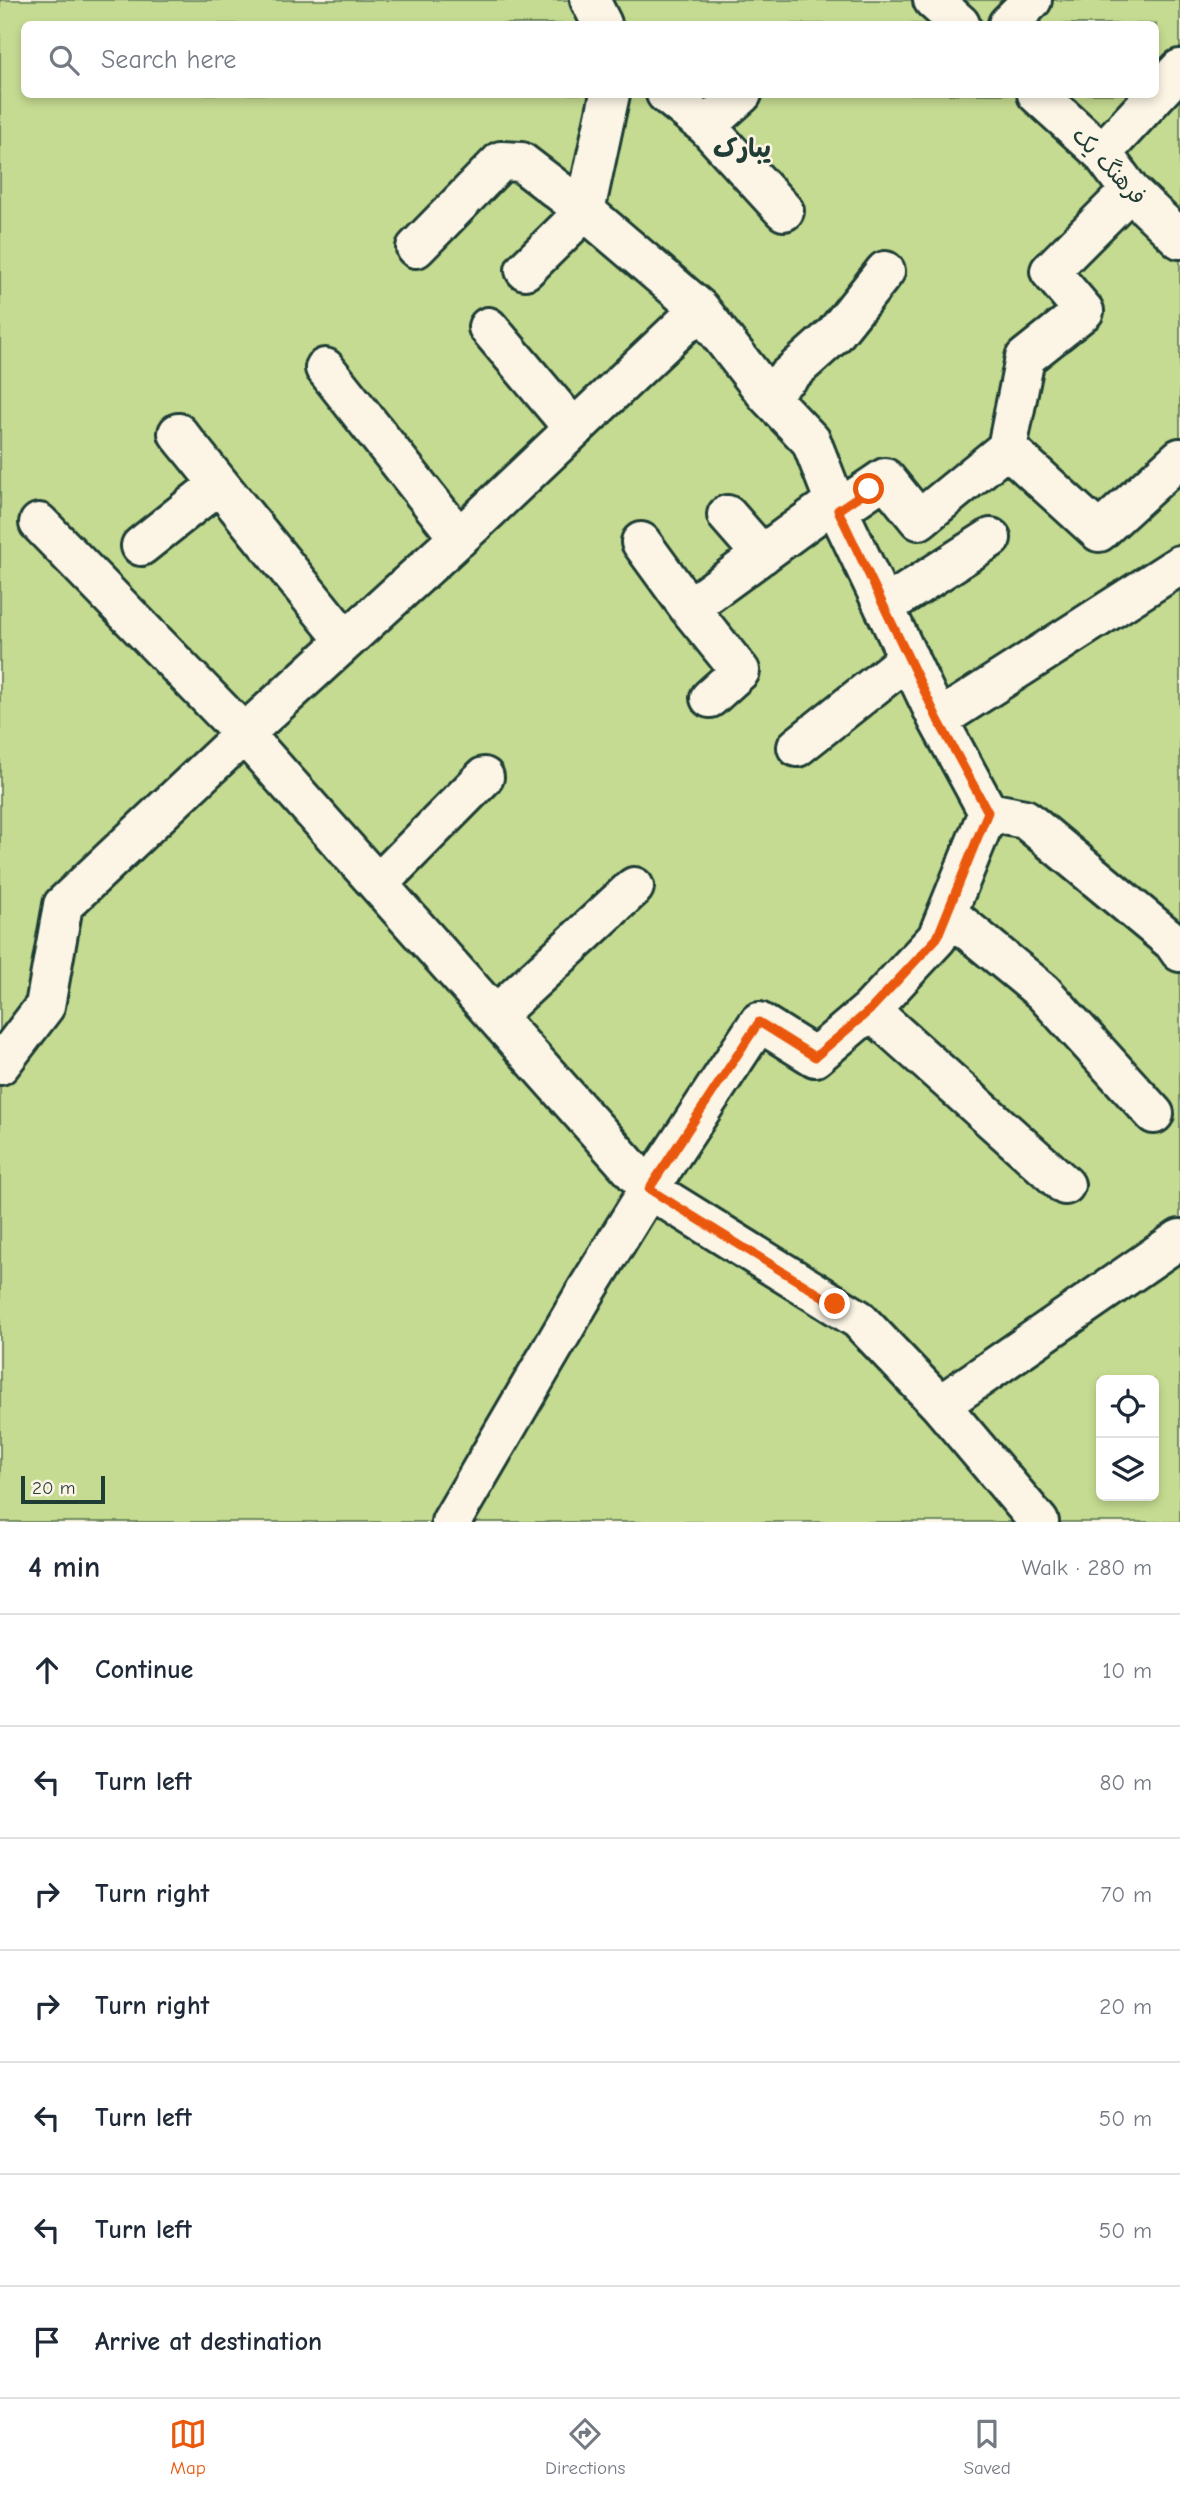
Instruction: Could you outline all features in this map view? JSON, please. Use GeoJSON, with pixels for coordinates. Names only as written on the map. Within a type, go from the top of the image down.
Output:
{"type":"FeatureCollection","features":[{"type":"Feature","properties":{"kind":"street"},"geometry":{"type":"LineString","coordinates":[[590,0],[600,21]]}},
{"type":"Feature","properties":{"kind":"street"},"geometry":{"type":"LineString","coordinates":[[933,0],[957,21]]}},
{"type":"Feature","properties":{"kind":"street"},"geometry":{"type":"LineString","coordinates":[[1012,21],[1032,0]]}},
{"type":"Feature","properties":{"kind":"street"},"geometry":{"type":"LineString","coordinates":[[1159,92],[1180,69]]}},
{"type":"Feature","properties":{"kind":"street"},"geometry":{"type":"LineString","coordinates":[[525,271],[585,211],[609,98]]}},
{"type":"Feature","properties":{"kind":"street"},"geometry":{"type":"LineString","coordinates":[[671,98],[706,126],[783,211]]}},
{"type":"Feature","properties":{"kind":"street"},"geometry":{"type":"LineString","coordinates":[[706,126],[738,98]]}},
{"type":"Feature","properties":{"kind":"street","name":"فرهنگ یک"},"geometry":{"type":"LineString","coordinates":[[1041,98],[1102,153],[1130,191],[1180,239]]}},
{"type":"Feature","properties":{"kind":"street"},"geometry":{"type":"LineString","coordinates":[[1102,153],[1153,98]]}},
{"type":"Feature","properties":{"kind":"street"},"geometry":{"type":"LineString","coordinates":[[416,248],[501,161],[521,162],[585,211],[700,309],[767,395],[811,441],[837,506],[884,607],[938,720],[988,812]]}},
{"type":"Feature","properties":{"kind":"street"},"geometry":{"type":"LineString","coordinates":[[689,608],[762,555],[885,478],[919,520],[1007,448],[1025,358],[1084,310],[1050,271],[1130,191]]}},
{"type":"Feature","properties":{"kind":"street"},"geometry":{"type":"LineString","coordinates":[[767,395],[834,334],[885,271]]}},
{"type":"Feature","properties":{"kind":"street"},"geometry":{"type":"LineString","coordinates":[[0,1065],[46,1006],[63,905],[244,734],[459,538],[700,309]]}},
{"type":"Feature","properties":{"kind":"street"},"geometry":{"type":"LineString","coordinates":[[488,327],[574,429]]}},
{"type":"Feature","properties":{"kind":"street"},"geometry":{"type":"LineString","coordinates":[[325,368],[459,538]]}},
{"type":"Feature","properties":{"kind":"street"},"geometry":{"type":"LineString","coordinates":[[178,433],[346,641]]}},
{"type":"Feature","properties":{"kind":"street"},"geometry":{"type":"LineString","coordinates":[[1007,448],[1099,532],[1180,458]]}},
{"type":"Feature","properties":{"kind":"street"},"geometry":{"type":"LineString","coordinates":[[141,546],[219,484]]}},
{"type":"Feature","properties":{"kind":"street"},"geometry":{"type":"LineString","coordinates":[[727,515],[762,555]]}},
{"type":"Feature","properties":{"kind":"street"},"geometry":{"type":"LineString","coordinates":[[39,523],[244,734],[649,1189],[858,1319],[940,1405],[1039,1522]]}},
{"type":"Feature","properties":{"kind":"street"},"geometry":{"type":"LineString","coordinates":[[884,607],[991,538]]}},
{"type":"Feature","properties":{"kind":"street"},"geometry":{"type":"LineString","coordinates":[[641,542],[689,608],[740,671],[710,698]]}},
{"type":"Feature","properties":{"kind":"street"},"geometry":{"type":"LineString","coordinates":[[938,720],[1176,577]]}},
{"type":"Feature","properties":{"kind":"street"},"geometry":{"type":"LineString","coordinates":[[797,747],[909,658]]}},
{"type":"Feature","properties":{"kind":"street"},"geometry":{"type":"LineString","coordinates":[[378,884],[484,777]]}},
{"type":"Feature","properties":{"kind":"street"},"geometry":{"type":"LineString","coordinates":[[452,1522],[585,1293],[649,1189],[759,1022],[815,1057],[870,1010],[937,938],[988,812]]}},
{"type":"Feature","properties":{"kind":"street"},"geometry":{"type":"LineString","coordinates":[[988,812],[1025,819],[1178,944]]}},
{"type":"Feature","properties":{"kind":"street"},"geometry":{"type":"LineString","coordinates":[[495,1016],[634,887]]}},
{"type":"Feature","properties":{"kind":"street"},"geometry":{"type":"LineString","coordinates":[[947,913],[1044,992],[1154,1114]]}},
{"type":"Feature","properties":{"kind":"street"},"geometry":{"type":"LineString","coordinates":[[870,1010],[1065,1185]]}},
{"type":"Feature","properties":{"kind":"street"},"geometry":{"type":"LineString","coordinates":[[940,1405],[1180,1238]]}},
{"type":"Feature","properties":{"kind":"green space"},"geometry":{"type":"Polygon","coordinates":[[[0,0],[1180,0],[1180,1522],[0,1522],[0,0]]]}},
{"type":"Feature","properties":{"kind":"district","name":"یبارک"},"geometry":{"type":"Point","coordinates":[742,149]}},
{"type":"Feature","properties":{"kind":"route"},"geometry":{"type":"LineString","coordinates":[[835,1304],[649,1189],[759,1022],[815,1057],[870,1010],[937,938],[988,812],[938,720],[838,510],[869,489]]}}]}
